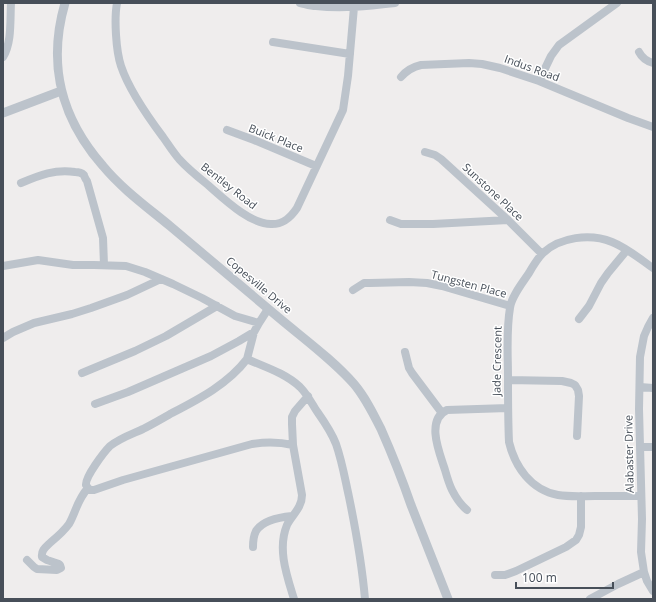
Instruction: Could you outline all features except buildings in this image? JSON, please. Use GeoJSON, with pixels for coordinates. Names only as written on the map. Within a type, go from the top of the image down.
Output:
{"type":"FeatureCollection","features":[{"type":"Feature","properties":{"kind":"street"},"geometry":{"type":"LineString","coordinates":[[3,58],[9,42],[11,3]]}},
{"type":"Feature","properties":{"kind":"street","name":"Copesville Drive"},"geometry":{"type":"LineString","coordinates":[[65,3],[60,24],[57,50],[61,92],[67,109],[85,142],[104,167],[118,182],[329,359],[354,384],[371,409],[388,445],[448,599]]}},
{"type":"Feature","properties":{"kind":"street","name":"Bentley Road"},"geometry":{"type":"LineString","coordinates":[[117,3],[118,55],[129,83],[146,114],[178,158],[188,168],[232,205],[250,217],[264,223],[272,224],[283,222],[288,219],[297,208],[343,110],[348,76],[354,7]]}},
{"type":"Feature","properties":{"kind":"street"},"geometry":{"type":"LineString","coordinates":[[300,3],[319,6],[354,7],[395,3]]}},
{"type":"Feature","properties":{"kind":"street"},"geometry":{"type":"LineString","coordinates":[[539,81],[559,45],[617,3]]}},
{"type":"Feature","properties":{"kind":"street"},"geometry":{"type":"LineString","coordinates":[[273,42],[350,54]]}},
{"type":"Feature","properties":{"kind":"street"},"geometry":{"type":"LineString","coordinates":[[638,52],[644,59],[653,63]]}},
{"type":"Feature","properties":{"kind":"street","name":"Indus Road"},"geometry":{"type":"LineString","coordinates":[[401,77],[409,69],[421,65],[469,63],[482,64],[500,68],[539,81],[653,127]]}},
{"type":"Feature","properties":{"kind":"street"},"geometry":{"type":"LineString","coordinates":[[3,113],[61,92]]}},
{"type":"Feature","properties":{"kind":"street","name":"Buick Place"},"geometry":{"type":"LineString","coordinates":[[227,130],[316,166]]}},
{"type":"Feature","properties":{"kind":"street","name":"Sunstone Place"},"geometry":{"type":"LineString","coordinates":[[426,152],[435,154],[441,159],[508,220],[542,254]]}},
{"type":"Feature","properties":{"kind":"street"},"geometry":{"type":"LineString","coordinates":[[21,183],[41,175],[65,170],[84,175],[102,238],[104,265]]}},
{"type":"Feature","properties":{"kind":"street"},"geometry":{"type":"LineString","coordinates":[[390,220],[401,224],[433,224],[508,220]]}},
{"type":"Feature","properties":{"kind":"street","name":"Jade Crescent"},"geometry":{"type":"LineString","coordinates":[[640,496],[557,495],[544,491],[534,485],[521,471],[516,464],[509,442],[508,336],[510,306],[526,277],[542,254],[561,242],[573,238],[585,237],[606,240],[627,250],[653,268]]}},
{"type":"Feature","properties":{"kind":"street"},"geometry":{"type":"LineString","coordinates":[[579,319],[590,306],[601,283],[627,250]]}},
{"type":"Feature","properties":{"kind":"street"},"geometry":{"type":"LineString","coordinates":[[3,266],[38,260],[73,265],[131,267],[191,292],[236,316],[259,322]]}},
{"type":"Feature","properties":{"kind":"street"},"geometry":{"type":"LineString","coordinates":[[3,338],[34,323],[92,308],[127,295],[161,279]]}},
{"type":"Feature","properties":{"kind":"street","name":"Tungsten Place"},"geometry":{"type":"LineString","coordinates":[[353,290],[364,283],[428,283],[510,306]]}},
{"type":"Feature","properties":{"kind":"street"},"geometry":{"type":"LineString","coordinates":[[82,373],[136,351],[188,324],[217,306]]}},
{"type":"Feature","properties":{"kind":"street"},"geometry":{"type":"LineString","coordinates":[[88,488],[86,484],[89,475],[110,446],[191,403],[231,376],[246,360],[254,332],[268,309]]}},
{"type":"Feature","properties":{"kind":"street","name":"Alabaster Drive"},"geometry":{"type":"LineString","coordinates":[[653,318],[646,331],[642,346],[639,374],[640,496],[642,519],[641,552],[644,572],[653,591]]}},
{"type":"Feature","properties":{"kind":"street"},"geometry":{"type":"LineString","coordinates":[[95,404],[128,392],[211,356],[254,332]]}},
{"type":"Feature","properties":{"kind":"street"},"geometry":{"type":"LineString","coordinates":[[405,352],[409,368],[412,373],[442,413]]}},
{"type":"Feature","properties":{"kind":"street"},"geometry":{"type":"LineString","coordinates":[[246,360],[276,371],[304,391],[330,430],[336,442],[355,525],[365,599]]}},
{"type":"Feature","properties":{"kind":"street"},"geometry":{"type":"LineString","coordinates":[[508,380],[562,381],[575,385],[579,396],[577,436]]}},
{"type":"Feature","properties":{"kind":"street"},"geometry":{"type":"LineString","coordinates":[[640,387],[653,388]]}},
{"type":"Feature","properties":{"kind":"street"},"geometry":{"type":"LineString","coordinates":[[294,599],[286,571],[282,544],[286,526],[299,508],[302,499],[293,445],[292,417],[295,411],[308,396]]}},
{"type":"Feature","properties":{"kind":"street"},"geometry":{"type":"LineString","coordinates":[[467,510],[453,492],[440,454],[435,429],[438,418],[447,410],[508,408]]}},
{"type":"Feature","properties":{"kind":"street"},"geometry":{"type":"LineString","coordinates":[[88,488],[90,490],[94,490],[128,478],[252,444],[264,442],[293,445]]}},
{"type":"Feature","properties":{"kind":"street"},"geometry":{"type":"LineString","coordinates":[[640,447],[653,447]]}},
{"type":"Feature","properties":{"kind":"street"},"geometry":{"type":"LineString","coordinates":[[26,560],[37,569],[57,570],[61,568],[59,564],[44,559],[42,557],[42,553],[44,548],[56,538],[68,524],[79,500],[88,488]]}},
{"type":"Feature","properties":{"kind":"street"},"geometry":{"type":"LineString","coordinates":[[495,575],[505,575],[516,571],[566,547],[576,540],[581,527],[581,496]]}},
{"type":"Feature","properties":{"kind":"street"},"geometry":{"type":"LineString","coordinates":[[253,547],[255,534],[260,527],[276,518],[292,516]]}},
{"type":"Feature","properties":{"kind":"street"},"geometry":{"type":"LineString","coordinates":[[590,599],[600,597],[618,584],[644,572]]}}]}
